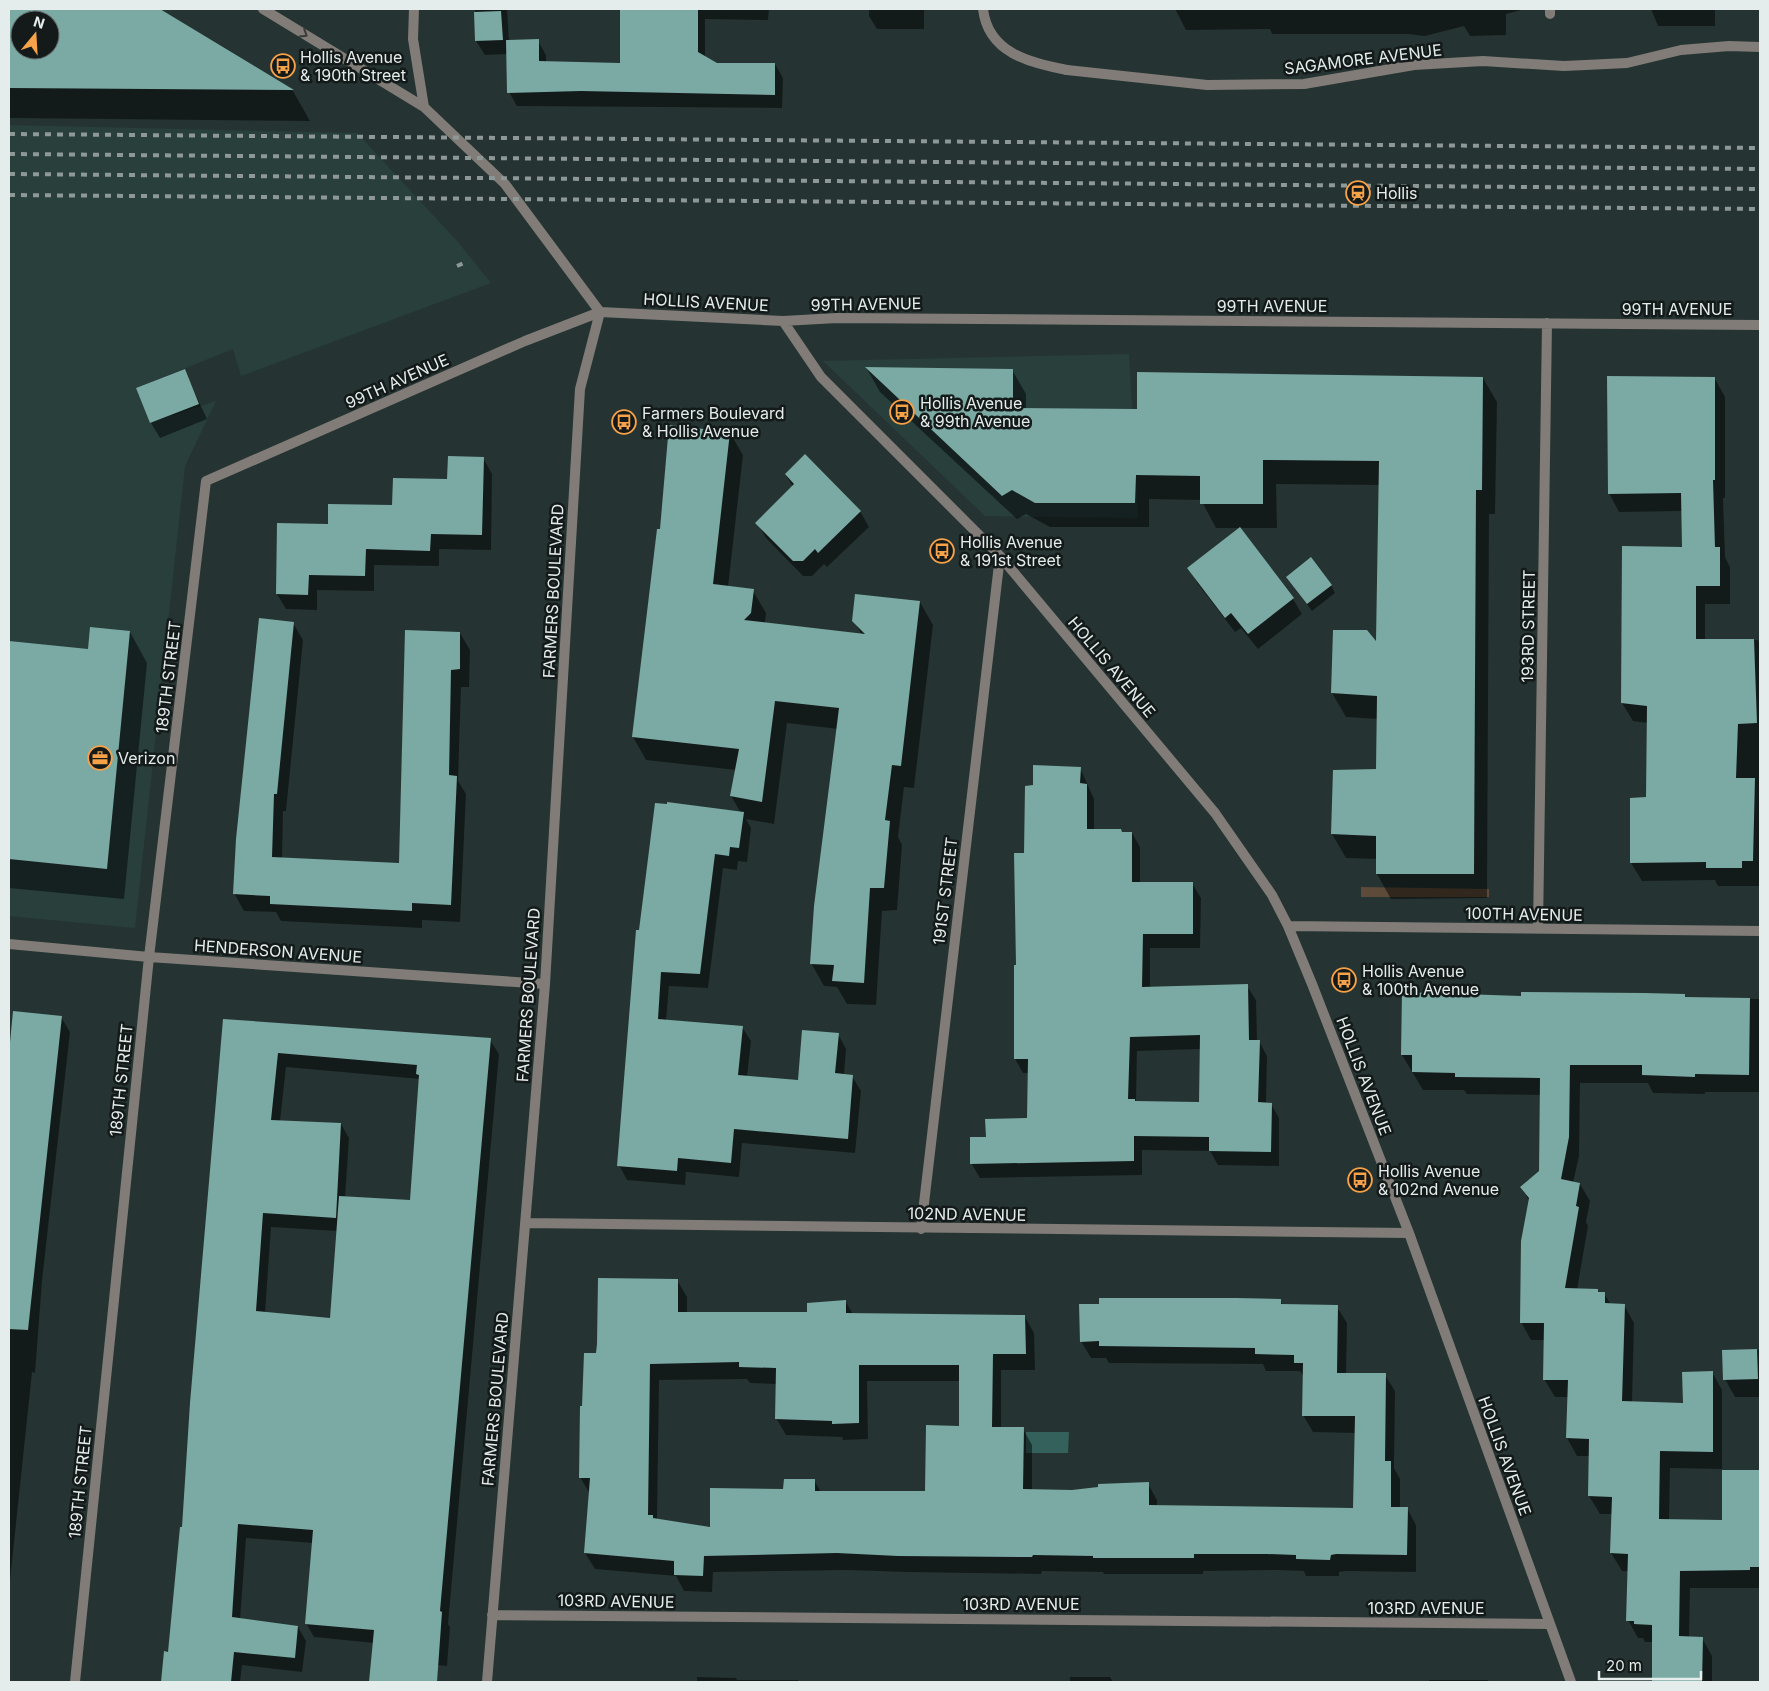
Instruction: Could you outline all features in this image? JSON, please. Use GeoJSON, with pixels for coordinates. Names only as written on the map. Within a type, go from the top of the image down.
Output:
{"type":"FeatureCollection","features":[{"type":"Feature","properties":{"kind":"street"},"geometry":{"type":"LineString","coordinates":[[263,9],[424,107],[505,184],[600,312]]}},
{"type":"Feature","properties":{"kind":"street"},"geometry":{"type":"LineString","coordinates":[[414,9],[413,39],[424,107]]}},
{"type":"Feature","properties":{"kind":"street","name":"SAGAMORE AVENUE"},"geometry":{"type":"LineString","coordinates":[[983,9],[984,23],[1000,46],[1033,64],[1067,70],[1207,85],[1304,84],[1414,65],[1483,61],[1564,66],[1627,63],[1681,50],[1730,46],[1760,46]]}},
{"type":"Feature","properties":{"kind":"street","name":"HOLLIS AVENUE"},"geometry":{"type":"LineString","coordinates":[[600,312],[783,321],[821,377],[1000,556],[1215,813],[1272,894],[1288,926],[1409,1233],[1571,1682]]}},
{"type":"Feature","properties":{"kind":"street","name":"99TH AVENUE"},"geometry":{"type":"LineString","coordinates":[[206,481],[525,342],[600,312]]}},
{"type":"Feature","properties":{"kind":"street","name":"FARMERS BOULEVARD"},"geometry":{"type":"LineString","coordinates":[[486,1682],[545,984],[580,389],[600,312]]}},
{"type":"Feature","properties":{"kind":"street","name":"99TH AVENUE"},"geometry":{"type":"LineString","coordinates":[[783,321],[837,318],[1760,325]]}},
{"type":"Feature","properties":{"kind":"street","name":"193RD STREET"},"geometry":{"type":"LineString","coordinates":[[1538,929],[1547,323]]}},
{"type":"Feature","properties":{"kind":"street","name":"189TH STREET"},"geometry":{"type":"LineString","coordinates":[[75,1682],[149,957],[206,481]]}},
{"type":"Feature","properties":{"kind":"street","name":"191ST STREET"},"geometry":{"type":"LineString","coordinates":[[921,1229],[1000,556]]}},
{"type":"Feature","properties":{"kind":"street","name":"100TH AVENUE"},"geometry":{"type":"LineString","coordinates":[[1288,926],[1760,931]]}},
{"type":"Feature","properties":{"kind":"street","name":"HENDERSON AVENUE"},"geometry":{"type":"LineString","coordinates":[[9,944],[149,957],[545,984]]}},
{"type":"Feature","properties":{"kind":"street","name":"102ND AVENUE"},"geometry":{"type":"LineString","coordinates":[[525,1223],[921,1229],[1409,1233]]}},
{"type":"Feature","properties":{"kind":"street","name":"103RD AVENUE"},"geometry":{"type":"LineString","coordinates":[[492,1615],[1549,1624]]}},
{"type":"Feature","properties":{"kind":"shaded area"},"geometry":{"type":"Polygon","coordinates":[[[9,125],[357,133],[458,242],[491,283],[241,376],[233,349],[136,388],[150,423],[216,401],[185,466],[135,928],[9,916],[9,125]]]}},
{"type":"Feature","properties":{"kind":"shaded area"},"geometry":{"type":"Polygon","coordinates":[[[1129,354],[1138,518],[985,516],[823,361],[1129,354]]]}},
{"type":"Feature","properties":{"kind":"shaded area"},"geometry":{"type":"Polygon","coordinates":[[[1361,887],[1489,889],[1489,897],[1361,897],[1361,887]]]}},
{"type":"Feature","properties":{"kind":"water"},"geometry":{"type":"Polygon","coordinates":[[[1026,1432],[1069,1432],[1068,1453],[1026,1453],[1026,1432]]]}},
{"type":"Feature","properties":{"kind":"building"},"geometry":{"type":"Polygon","coordinates":[[[9,9],[160,9],[294,90],[9,88],[9,9]]]}},
{"type":"Feature","properties":{"kind":"building"},"geometry":{"type":"Polygon","coordinates":[[[620,9],[698,9],[698,52],[717,63],[775,63],[775,95],[581,91],[507,93],[506,40],[539,39],[539,61],[620,63],[620,9]]]}},
{"type":"Feature","properties":{"kind":"building"},"geometry":{"type":"Polygon","coordinates":[[[501,11],[503,40],[475,41],[474,12],[501,11]]]}},
{"type":"Feature","properties":{"kind":"building"},"geometry":{"type":"Polygon","coordinates":[[[865,367],[1013,369],[1013,408],[1137,409],[1137,372],[1483,377],[1482,490],[1476,490],[1474,874],[1376,874],[1376,836],[1331,834],[1333,770],[1376,769],[1377,696],[1331,693],[1333,630],[1367,630],[1376,641],[1379,461],[1263,460],[1263,504],[1200,504],[1200,476],[1136,475],[1135,503],[1035,503],[1012,490],[1002,496],[865,367]]]}},
{"type":"Feature","properties":{"kind":"building"},"geometry":{"type":"Polygon","coordinates":[[[185,369],[199,404],[150,423],[136,388],[185,369]]]}},
{"type":"Feature","properties":{"kind":"building"},"geometry":{"type":"Polygon","coordinates":[[[1607,376],[1715,377],[1715,480],[1713,480],[1715,547],[1720,547],[1720,586],[1696,586],[1696,639],[1754,639],[1757,723],[1738,724],[1736,778],[1755,778],[1753,861],[1742,861],[1742,868],[1706,868],[1706,862],[1630,863],[1630,798],[1646,797],[1647,706],[1621,703],[1622,546],[1682,547],[1681,493],[1608,494],[1607,376]]]}},
{"type":"Feature","properties":{"kind":"building"},"geometry":{"type":"Polygon","coordinates":[[[669,425],[730,432],[713,584],[754,589],[751,613],[744,620],[865,634],[852,621],[855,594],[920,601],[901,766],[892,765],[885,820],[890,821],[884,888],[870,888],[864,983],[832,981],[834,965],[810,964],[814,906],[839,708],[775,701],[762,802],[730,796],[739,749],[632,737],[657,529],[660,529],[669,425]]]}},
{"type":"Feature","properties":{"kind":"building"},"geometry":{"type":"Polygon","coordinates":[[[805,454],[861,511],[818,553],[815,549],[803,561],[793,561],[755,523],[794,484],[785,474],[805,454]]]}},
{"type":"Feature","properties":{"kind":"building"},"geometry":{"type":"Polygon","coordinates":[[[448,456],[484,457],[482,535],[431,534],[430,551],[366,549],[365,576],[309,575],[308,595],[276,594],[277,523],[328,524],[328,504],[392,505],[393,478],[447,479],[448,456]]]}},
{"type":"Feature","properties":{"kind":"building"},"geometry":{"type":"Polygon","coordinates":[[[1240,527],[1294,598],[1248,634],[1231,613],[1225,618],[1187,568],[1240,527]]]}},
{"type":"Feature","properties":{"kind":"building"},"geometry":{"type":"Polygon","coordinates":[[[1311,557],[1332,585],[1307,604],[1286,577],[1311,557]]]}},
{"type":"Feature","properties":{"kind":"building"},"geometry":{"type":"Polygon","coordinates":[[[259,618],[294,622],[277,794],[274,794],[272,857],[399,863],[405,630],[460,632],[460,669],[451,670],[449,775],[457,776],[451,905],[412,903],[412,911],[270,904],[270,896],[233,894],[236,839],[259,618]]]}},
{"type":"Feature","properties":{"kind":"building"},"geometry":{"type":"Polygon","coordinates":[[[90,627],[130,631],[107,869],[9,859],[9,641],[88,649],[90,627]]]}},
{"type":"Feature","properties":{"kind":"building"},"geometry":{"type":"Polygon","coordinates":[[[1033,765],[1081,767],[1080,783],[1087,784],[1087,829],[1121,829],[1122,832],[1132,832],[1132,882],[1193,882],[1193,934],[1143,934],[1142,987],[1248,984],[1249,1040],[1260,1040],[1258,1102],[1272,1103],[1271,1152],[1209,1151],[1209,1137],[1134,1136],[1134,1161],[970,1164],[970,1137],[986,1137],[985,1119],[1027,1118],[1028,1059],[1014,1059],[1014,965],[1016,965],[1014,853],[1024,853],[1025,786],[1033,785],[1033,765]],[[1200,1035],[1130,1037],[1128,1099],[1135,1099],[1135,1101],[1199,1102],[1200,1035]]]}},
{"type":"Feature","properties":{"kind":"building"},"geometry":{"type":"Polygon","coordinates":[[[667,802],[744,812],[739,848],[730,847],[729,856],[715,854],[700,974],[661,972],[658,1019],[743,1026],[738,1075],[798,1080],[802,1030],[839,1033],[835,1073],[853,1075],[848,1139],[734,1129],[731,1163],[678,1158],[677,1171],[617,1166],[636,930],[639,930],[655,803],[667,804],[667,802]]]}},
{"type":"Feature","properties":{"kind":"building"},"geometry":{"type":"Polygon","coordinates":[[[1402,992],[1521,996],[1521,992],[1644,993],[1685,994],[1685,997],[1750,998],[1749,1075],[1695,1074],[1695,1077],[1642,1075],[1642,1065],[1570,1065],[1569,1137],[1561,1179],[1580,1183],[1576,1206],[1579,1207],[1565,1288],[1598,1289],[1598,1292],[1605,1292],[1605,1303],[1625,1304],[1622,1401],[1683,1403],[1682,1372],[1713,1371],[1713,1452],[1660,1451],[1659,1519],[1722,1520],[1722,1470],[1760,1470],[1760,1567],[1750,1567],[1750,1570],[1680,1571],[1679,1636],[1703,1637],[1702,1682],[1652,1682],[1652,1625],[1634,1624],[1634,1621],[1626,1621],[1628,1554],[1610,1553],[1612,1497],[1588,1496],[1589,1439],[1566,1438],[1568,1380],[1543,1380],[1544,1323],[1520,1323],[1521,1241],[1529,1198],[1520,1187],[1539,1171],[1540,1078],[1455,1077],[1455,1073],[1412,1072],[1412,1055],[1401,1055],[1402,992]]]}},
{"type":"Feature","properties":{"kind":"building"},"geometry":{"type":"Polygon","coordinates":[[[13,1011],[62,1016],[28,1330],[9,1329],[9,1053],[13,1011]]]}},
{"type":"Feature","properties":{"kind":"building"},"geometry":{"type":"Polygon","coordinates":[[[223,1019],[491,1038],[440,1611],[442,1612],[437,1682],[369,1682],[374,1630],[305,1624],[313,1530],[238,1524],[232,1617],[298,1626],[295,1658],[234,1652],[231,1682],[161,1682],[164,1651],[168,1652],[180,1527],[182,1527],[190,1403],[223,1019]],[[278,1053],[271,1120],[341,1123],[336,1218],[263,1213],[256,1311],[330,1318],[339,1196],[410,1200],[419,1075],[416,1074],[417,1065],[278,1053]]]}},
{"type":"Feature","properties":{"kind":"building"},"geometry":{"type":"Polygon","coordinates":[[[598,1278],[678,1279],[678,1312],[807,1312],[807,1303],[846,1300],[846,1313],[1025,1315],[1026,1354],[993,1354],[992,1427],[1024,1427],[1023,1489],[1072,1490],[1098,1487],[1098,1484],[1149,1482],[1149,1505],[1353,1508],[1355,1416],[1302,1416],[1303,1363],[1294,1363],[1294,1355],[1255,1354],[1255,1348],[1099,1346],[1099,1341],[1080,1342],[1079,1304],[1099,1304],[1099,1298],[1281,1299],[1281,1304],[1338,1305],[1337,1373],[1386,1373],[1385,1461],[1391,1461],[1391,1507],[1408,1507],[1407,1555],[1336,1554],[1331,1555],[1330,1560],[1296,1559],[1296,1555],[1267,1554],[1194,1554],[1194,1558],[1093,1558],[1093,1556],[1033,1555],[1032,1557],[898,1556],[837,1553],[704,1556],[703,1576],[674,1575],[674,1561],[584,1553],[590,1478],[579,1478],[580,1406],[582,1406],[584,1353],[596,1353],[598,1278]],[[739,1362],[650,1364],[648,1515],[653,1515],[653,1518],[710,1527],[710,1488],[783,1489],[784,1479],[815,1479],[815,1491],[925,1491],[926,1425],[959,1426],[959,1365],[859,1365],[859,1423],[832,1424],[832,1421],[775,1419],[776,1368],[739,1367],[739,1362]]]}},
{"type":"Feature","properties":{"kind":"building"},"geometry":{"type":"Polygon","coordinates":[[[1757,1349],[1758,1379],[1723,1380],[1722,1350],[1757,1349]]]}},
{"type":"Feature","properties":{"kind":"railway"},"geometry":{"type":"LineString","coordinates":[[9,134],[1760,148]]}},
{"type":"Feature","properties":{"kind":"railway"},"geometry":{"type":"LineString","coordinates":[[9,154],[1760,169]]}},
{"type":"Feature","properties":{"kind":"railway"},"geometry":{"type":"LineString","coordinates":[[9,174],[1760,189]]}},
{"type":"Feature","properties":{"kind":"railway"},"geometry":{"type":"LineString","coordinates":[[9,195],[1760,209]]}},
{"type":"Feature","properties":{"kind":"railway"},"geometry":{"type":"LineString","coordinates":[[457,266],[466,262]]}},
{"type":"Feature","properties":{"kind":"place","name":"Hollis Avenue & 190th Street"},"geometry":{"type":"Point","coordinates":[283,66]}},
{"type":"Feature","properties":{"kind":"place","name":"Hollis"},"geometry":{"type":"Point","coordinates":[1358,193]}},
{"type":"Feature","properties":{"kind":"place","name":"Hollis Avenue & 99th Avenue"},"geometry":{"type":"Point","coordinates":[902,412]}},
{"type":"Feature","properties":{"kind":"place","name":"Farmers Boulevard & Hollis Avenue"},"geometry":{"type":"Point","coordinates":[624,422]}},
{"type":"Feature","properties":{"kind":"place","name":"Hollis Avenue & 191st Street"},"geometry":{"type":"Point","coordinates":[942,551]}},
{"type":"Feature","properties":{"kind":"place","name":"Verizon"},"geometry":{"type":"Point","coordinates":[100,758]}},
{"type":"Feature","properties":{"kind":"place","name":"Hollis Avenue & 100th Avenue"},"geometry":{"type":"Point","coordinates":[1344,980]}},
{"type":"Feature","properties":{"kind":"place","name":"Hollis Avenue & 102nd Avenue"},"geometry":{"type":"Point","coordinates":[1360,1180]}}]}
